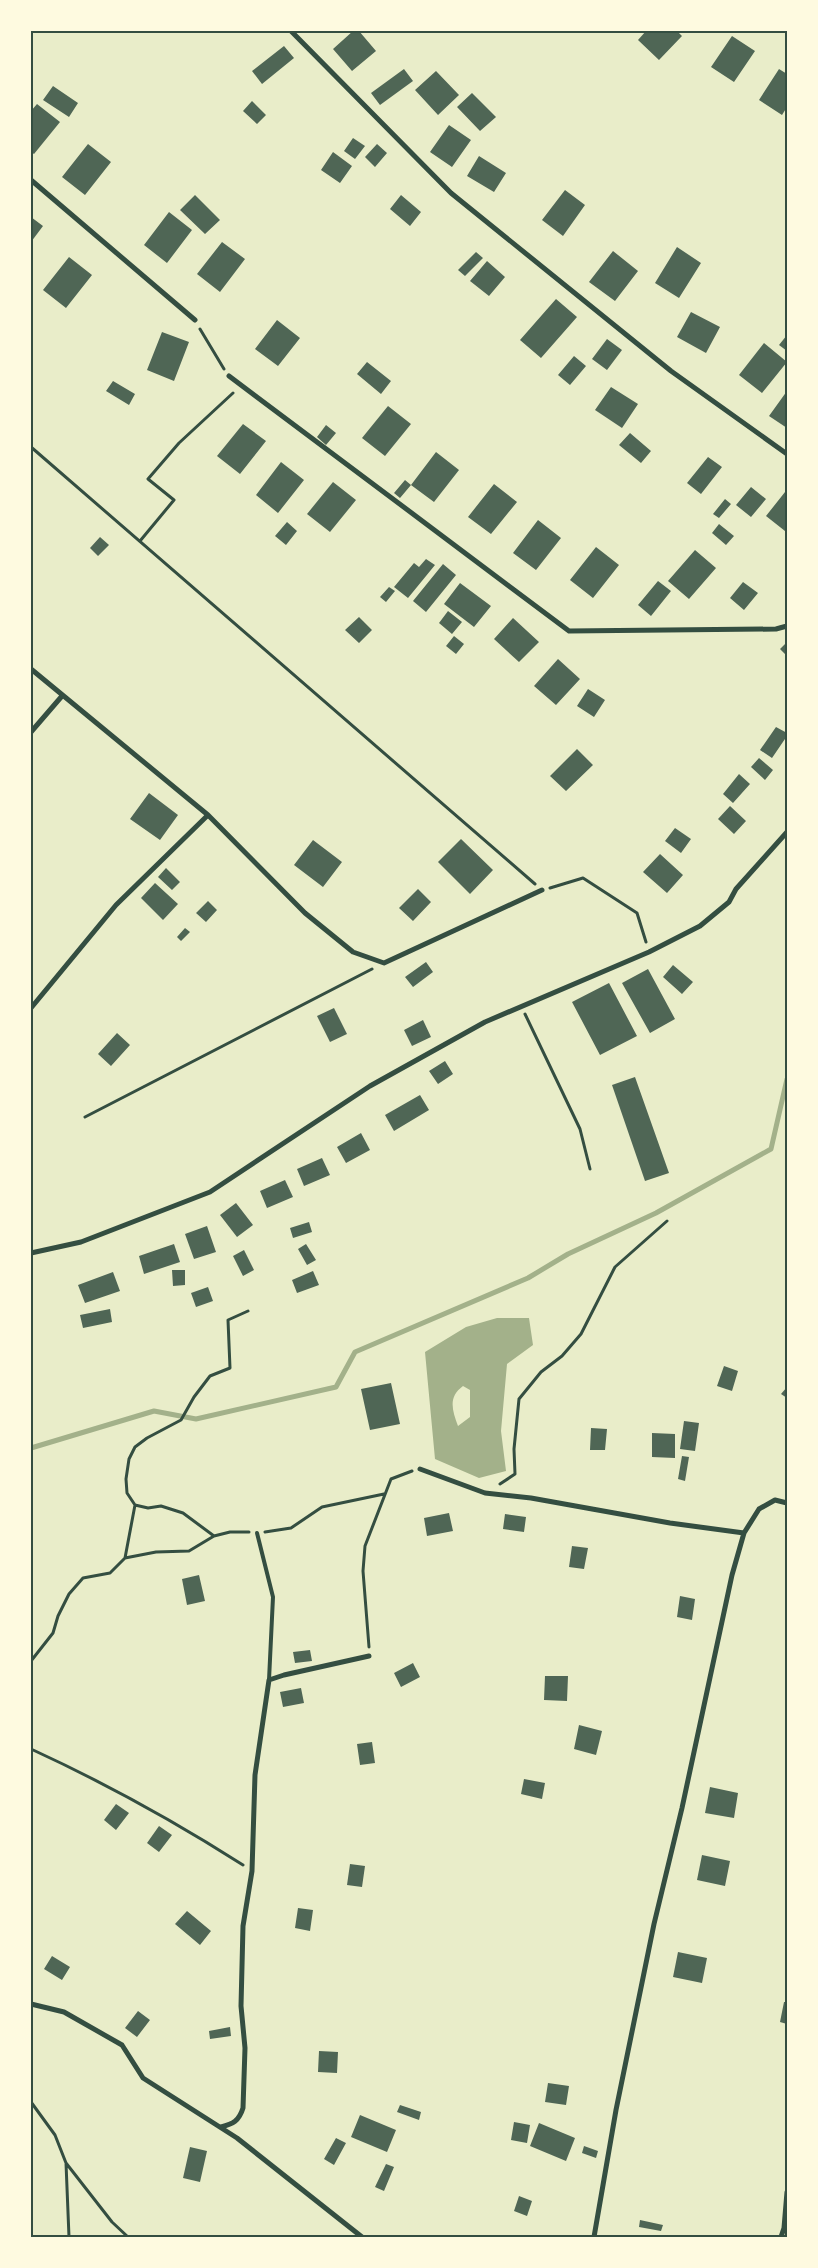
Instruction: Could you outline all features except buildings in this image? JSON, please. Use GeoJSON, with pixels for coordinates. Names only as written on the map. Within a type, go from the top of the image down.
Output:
{"type":"FeatureCollection","features":[{"type":"Feature","properties":{"kind":"street"},"geometry":{"type":"LineString","coordinates":[[291,31],[451,193],[671,371],[787,454]]}},
{"type":"Feature","properties":{"kind":"street"},"geometry":{"type":"LineString","coordinates":[[31,180],[195,320]]}},
{"type":"Feature","properties":{"kind":"street"},"geometry":{"type":"LineString","coordinates":[[229,376],[569,631],[776,629],[787,626]]}},
{"type":"Feature","properties":{"kind":"street"},"geometry":{"type":"LineString","coordinates":[[31,669],[208,814],[312,918],[353,952],[384,963],[542,890]]}},
{"type":"Feature","properties":{"kind":"street"},"geometry":{"type":"LineString","coordinates":[[31,732],[62,696]]}},
{"type":"Feature","properties":{"kind":"street"},"geometry":{"type":"LineString","coordinates":[[31,1008],[116,905],[208,814]]}},
{"type":"Feature","properties":{"kind":"street"},"geometry":{"type":"LineString","coordinates":[[31,1253],[80,1242],[210,1192],[370,1086],[485,1022],[649,952],[700,926],[729,902],[736,889],[787,832]]}},
{"type":"Feature","properties":{"kind":"street"},"geometry":{"type":"LineString","coordinates":[[420,1468],[485,1493],[531,1498],[670,1523],[744,1533]]}},
{"type":"Feature","properties":{"kind":"street"},"geometry":{"type":"LineString","coordinates":[[594,2237],[616,2110],[654,1924],[682,1808],[732,1574],[744,1533],[759,1509],[775,1500],[787,1503]]}},
{"type":"Feature","properties":{"kind":"street"},"geometry":{"type":"LineString","coordinates":[[221,2127],[232,2125],[240,2118],[243,2108],[245,2048],[241,2006],[243,1935],[252,1871],[255,1775],[269,1680],[369,1656]]}},
{"type":"Feature","properties":{"kind":"street"},"geometry":{"type":"LineString","coordinates":[[31,2004],[64,2012],[122,2045],[144,2078],[221,2127],[362,2237]]}},
{"type":"Feature","properties":{"kind":"street"},"geometry":{"type":"LineString","coordinates":[[781,2237],[784,2228],[787,2192]]}},
{"type":"Feature","properties":{"kind":"lane"},"geometry":{"type":"LineString","coordinates":[[257,1533],[272,1597],[269,1680]]}},
{"type":"Feature","properties":{"kind":"path"},"geometry":{"type":"LineString","coordinates":[[195,320],[229,376]]}},
{"type":"Feature","properties":{"kind":"path"},"geometry":{"type":"LineString","coordinates":[[140,541],[174,500],[148,479],[179,443],[241,386]]}},
{"type":"Feature","properties":{"kind":"path"},"geometry":{"type":"LineString","coordinates":[[31,447],[542,890],[583,878],[637,913],[649,952]]}},
{"type":"Feature","properties":{"kind":"path"},"geometry":{"type":"LineString","coordinates":[[85,1117],[384,963]]}},
{"type":"Feature","properties":{"kind":"path"},"geometry":{"type":"LineString","coordinates":[[521,1007],[580,1129],[590,1169]]}},
{"type":"Feature","properties":{"kind":"path"},"geometry":{"type":"LineString","coordinates":[[485,1493],[515,1474],[514,1449],[520,1399],[541,1372],[562,1356],[581,1334],[615,1267],[667,1222]]}},
{"type":"Feature","properties":{"kind":"path"},"geometry":{"type":"LineString","coordinates":[[214,1536],[183,1513],[161,1506],[148,1508],[135,1505],[127,1493],[126,1479],[129,1459],[135,1447],[147,1438],[181,1420],[210,1376],[230,1368],[228,1320],[248,1311]]}},
{"type":"Feature","properties":{"kind":"path"},"geometry":{"type":"LineString","coordinates":[[369,1656],[363,1571],[365,1546],[391,1478],[420,1468]]}},
{"type":"Feature","properties":{"kind":"path"},"geometry":{"type":"LineString","coordinates":[[31,1660],[53,1633],[58,1616],[69,1594],[83,1578],[110,1573],[125,1558],[156,1552],[189,1551],[214,1536],[230,1532],[257,1533],[291,1528],[322,1507],[384,1494]]}},
{"type":"Feature","properties":{"kind":"path"},"geometry":{"type":"LineString","coordinates":[[125,1558],[135,1505]]}},
{"type":"Feature","properties":{"kind":"path"},"geometry":{"type":"LineString","coordinates":[[31,1750],[98,1780],[202,1839],[252,1871]]}},
{"type":"Feature","properties":{"kind":"path"},"geometry":{"type":"LineString","coordinates":[[31,2102],[55,2134],[66,2163],[112,2222],[128,2237]]}},
{"type":"Feature","properties":{"kind":"path"},"geometry":{"type":"LineString","coordinates":[[66,2163],[69,2237]]}},
{"type":"Feature","properties":{"kind":"shaded area"},"geometry":{"type":"Polygon","coordinates":[[[497,1318],[529,1318],[533,1345],[507,1364],[501,1431],[506,1471],[479,1478],[435,1459],[425,1352],[466,1327],[497,1318]],[[463,1386],[458,1390],[453,1399],[454,1415],[458,1426],[470,1417],[470,1390],[463,1386]]]}},
{"type":"Feature","properties":{"kind":"waterway"},"geometry":{"type":"LineString","coordinates":[[31,1448],[154,1411],[196,1419],[336,1387],[355,1352],[528,1278],[568,1254],[656,1213],[771,1149],[787,1079]]}}]}
